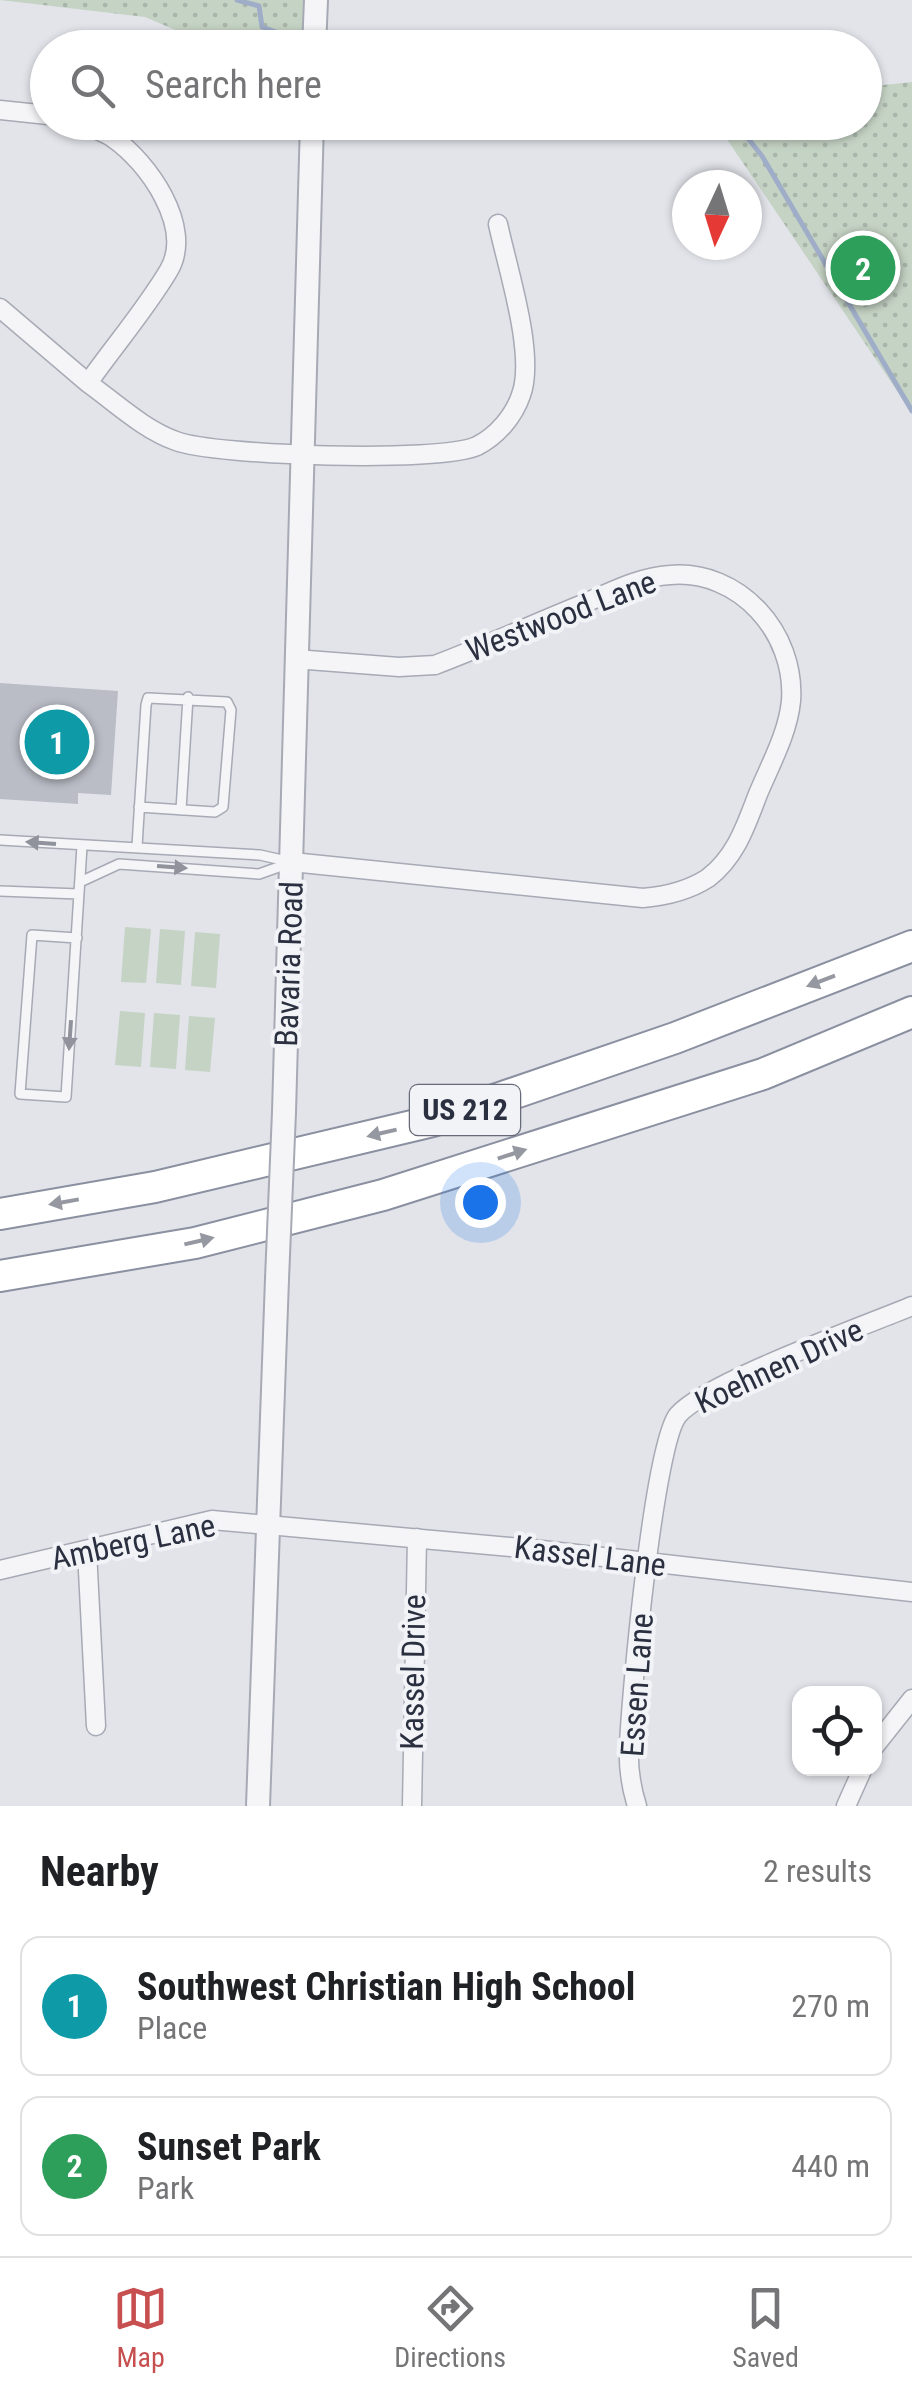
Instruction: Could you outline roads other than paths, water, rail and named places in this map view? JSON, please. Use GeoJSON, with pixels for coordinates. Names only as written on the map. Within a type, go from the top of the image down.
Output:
{"type":"FeatureCollection","features":[{"type":"Feature","properties":{"kind":"highway","name":"US 212"},"geometry":{"type":"LineString","coordinates":[[0,1214],[155,1187],[433,1121],[675,1038],[912,946]]}},
{"type":"Feature","properties":{"kind":"highway","name":"US 212"},"geometry":{"type":"LineString","coordinates":[[0,1276],[195,1242],[382,1195],[763,1074],[912,1012]]}},
{"type":"Feature","properties":{"kind":"street"},"geometry":{"type":"LineString","coordinates":[[315,30],[316,0]]}},
{"type":"Feature","properties":{"kind":"street"},"geometry":{"type":"LineString","coordinates":[[0,110],[30,112]]}},
{"type":"Feature","properties":{"kind":"street"},"geometry":{"type":"LineString","coordinates":[[88,383],[171,268],[176,228],[164,198],[142,166],[114,140]]}},
{"type":"Feature","properties":{"kind":"street","name":"Bavaria Road"},"geometry":{"type":"LineString","coordinates":[[258,1806],[284,1112],[311,140]]}},
{"type":"Feature","properties":{"kind":"street"},"geometry":{"type":"LineString","coordinates":[[0,308],[88,383],[156,433],[176,442],[219,450],[436,455],[478,446],[497,432],[521,396],[526,377],[498,224]]}},
{"type":"Feature","properties":{"kind":"street","name":"Westwood Lane"},"geometry":{"type":"LineString","coordinates":[[292,862],[643,898],[687,889],[724,864],[739,841],[786,725],[791,700],[790,674],[778,638],[755,604],[716,581],[674,574],[633,583],[435,665],[399,667],[295,658]]}},
{"type":"Feature","properties":{"kind":"street","name":"Koehnen Drive"},"geometry":{"type":"LineString","coordinates":[[648,1563],[662,1458],[676,1416],[709,1393],[912,1306]]}},
{"type":"Feature","properties":{"kind":"street","name":"Amberg Lane"},"geometry":{"type":"LineString","coordinates":[[0,1570],[212,1520],[267,1527]]}},
{"type":"Feature","properties":{"kind":"street","name":"Kassel Lane"},"geometry":{"type":"LineString","coordinates":[[267,1527],[416,1538],[912,1592]]}},
{"type":"Feature","properties":{"kind":"street","name":"Kassel Drive"},"geometry":{"type":"LineString","coordinates":[[412,1806],[416,1538]]}},
{"type":"Feature","properties":{"kind":"street"},"geometry":{"type":"LineString","coordinates":[[87,1551],[96,1726]]}},
{"type":"Feature","properties":{"kind":"street","name":"Essen Lane"},"geometry":{"type":"LineString","coordinates":[[637,1806],[629,1746],[648,1563]]}},
{"type":"Feature","properties":{"kind":"street"},"geometry":{"type":"LineString","coordinates":[[882,1737],[912,1700]]}},
{"type":"Feature","properties":{"kind":"street"},"geometry":{"type":"LineString","coordinates":[[846,1806],[859,1776]]}},
{"type":"Feature","properties":{"kind":"lane"},"geometry":{"type":"LineString","coordinates":[[181,810],[188,697]]}},
{"type":"Feature","properties":{"kind":"lane"},"geometry":{"type":"LineString","coordinates":[[137,847],[148,698],[223,700],[231,710],[223,807],[215,812],[140,807]]}},
{"type":"Feature","properties":{"kind":"lane"},"geometry":{"type":"LineString","coordinates":[[0,840],[260,855],[292,862]]}},
{"type":"Feature","properties":{"kind":"lane"},"geometry":{"type":"LineString","coordinates":[[77,938],[32,935],[20,1094],[66,1096],[77,938],[82,846]]}},
{"type":"Feature","properties":{"kind":"lane"},"geometry":{"type":"LineString","coordinates":[[119,864],[120,847]]}},
{"type":"Feature","properties":{"kind":"lane"},"geometry":{"type":"LineString","coordinates":[[80,882],[119,864],[259,874],[292,862]]}},
{"type":"Feature","properties":{"kind":"lane"},"geometry":{"type":"LineString","coordinates":[[0,891],[79,894]]}},
{"type":"Feature","properties":{"kind":"waterway"},"geometry":{"type":"LineString","coordinates":[[237,0],[259,6],[262,27],[270,30]]}},
{"type":"Feature","properties":{"kind":"waterway"},"geometry":{"type":"LineString","coordinates":[[749,140],[912,411]]}},
{"type":"Feature","properties":{"kind":"place","name":"Sunset Park"},"geometry":{"type":"Point","coordinates":[863,268]}},
{"type":"Feature","properties":{"kind":"place","name":"Southwest Christian High School"},"geometry":{"type":"Point","coordinates":[57,742]}}]}
